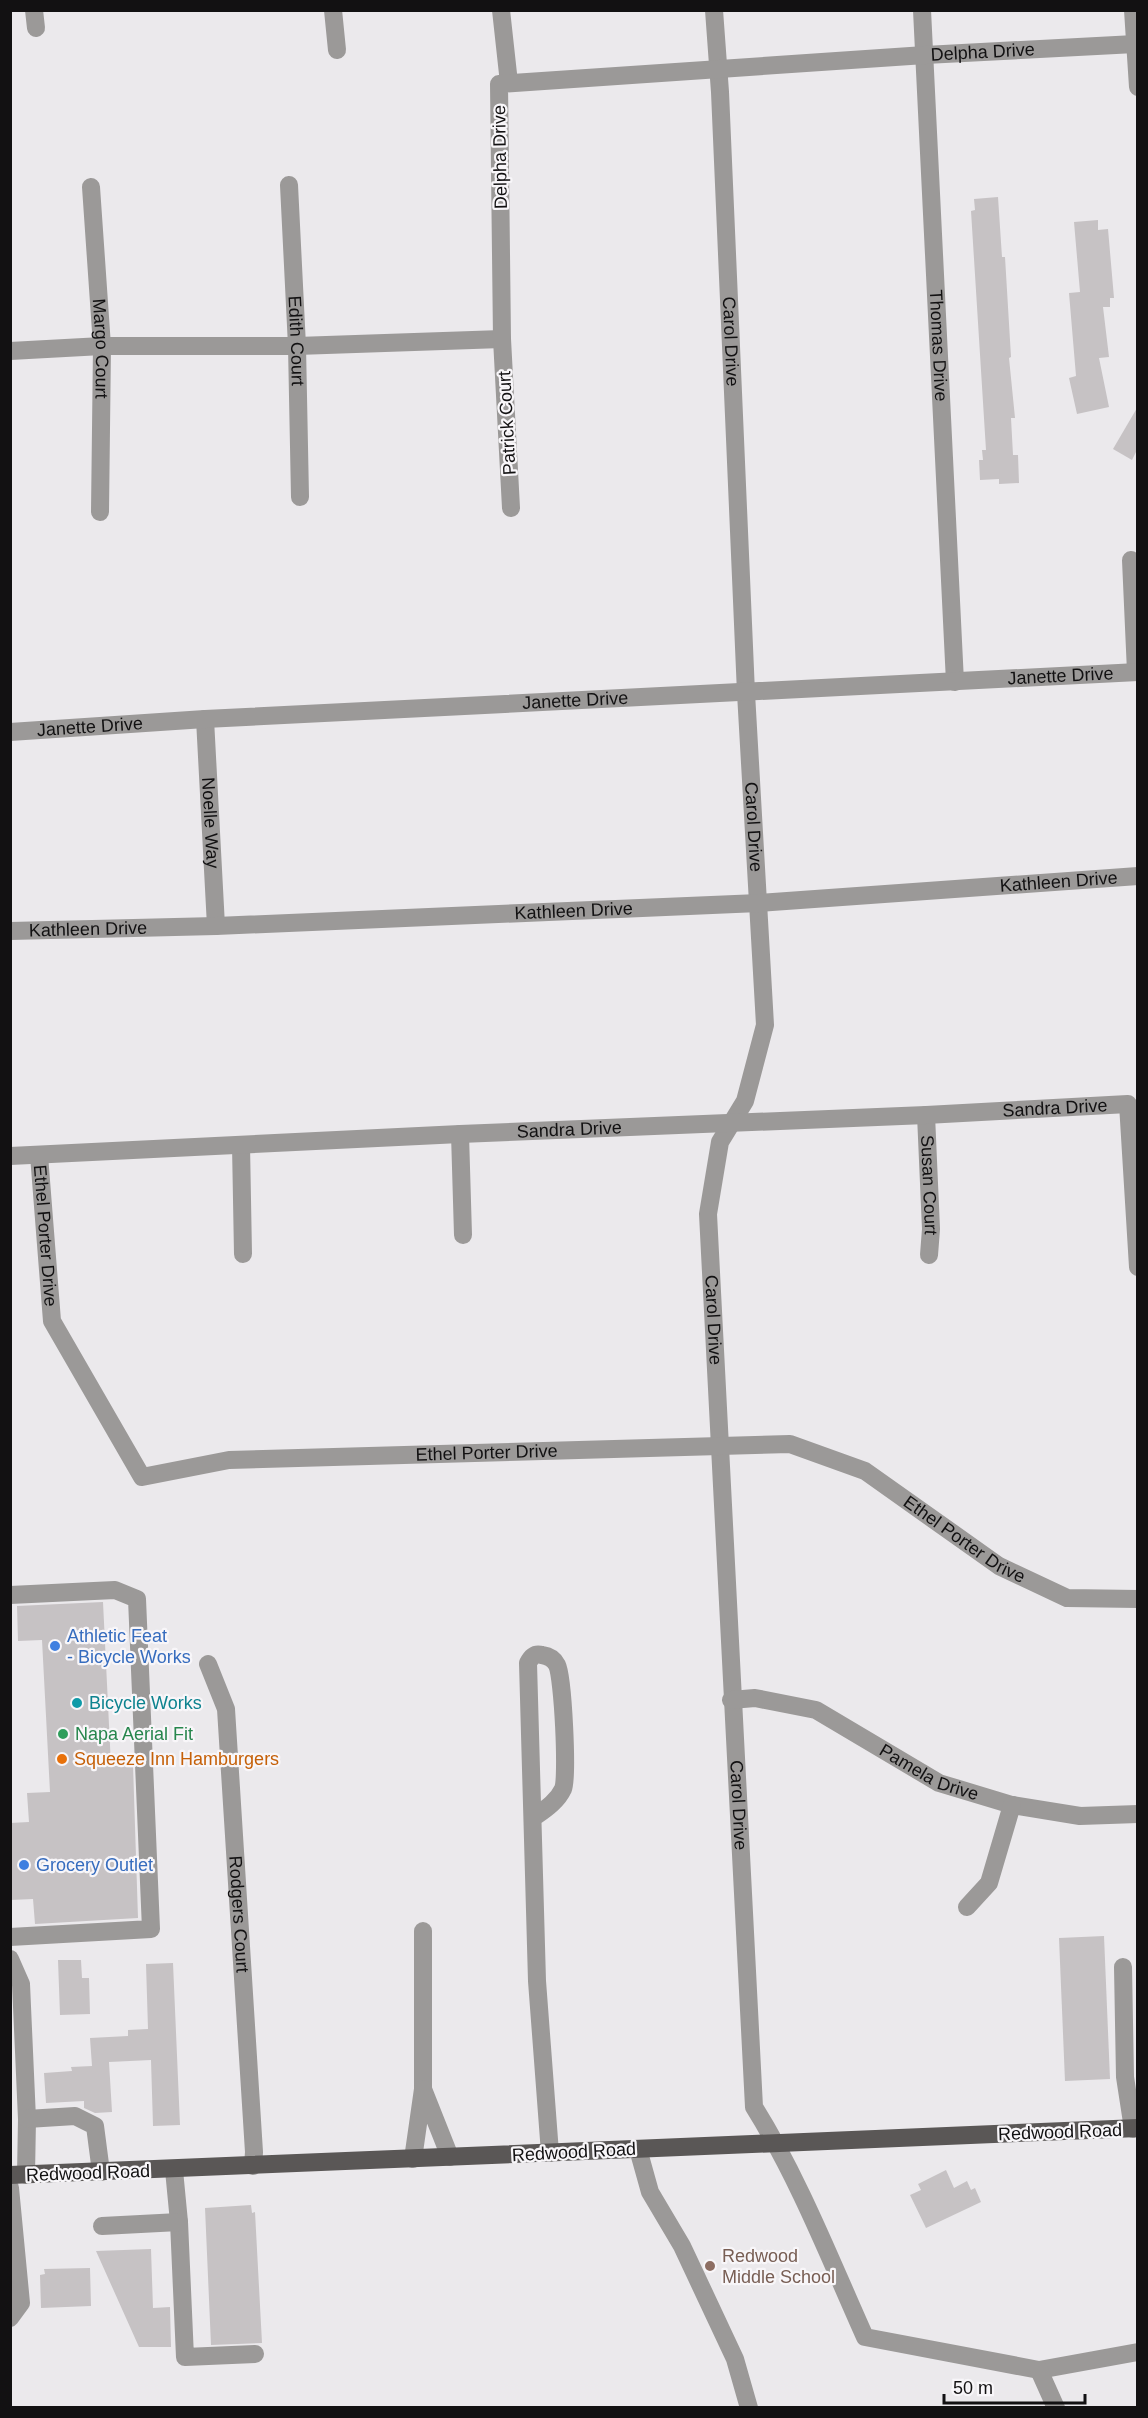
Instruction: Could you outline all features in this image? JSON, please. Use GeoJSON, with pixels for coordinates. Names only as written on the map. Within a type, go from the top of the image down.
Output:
{"type":"FeatureCollection","features":[{"type":"Feature","properties":{"kind":"main road","name":"Redwood Road"},"geometry":{"type":"LineString","coordinates":[[18,2175],[777,2145],[1135,2128]]}},
{"type":"Feature","properties":{"kind":"street"},"geometry":{"type":"LineString","coordinates":[[333,10],[337,50]]}},
{"type":"Feature","properties":{"kind":"street"},"geometry":{"type":"LineString","coordinates":[[501,10],[509,83]]}},
{"type":"Feature","properties":{"kind":"street","name":"Carol Drive"},"geometry":{"type":"LineString","coordinates":[[714,10],[746,693],[765,1025],[745,1101],[720,1142],[708,1214],[731,1700],[754,2107],[777,2145],[865,2337],[1039,2370],[1137,2352]]}},
{"type":"Feature","properties":{"kind":"street","name":"Thomas Drive"},"geometry":{"type":"LineString","coordinates":[[922,10],[955,682]]}},
{"type":"Feature","properties":{"kind":"street"},"geometry":{"type":"LineString","coordinates":[[1133,10],[1137,87]]}},
{"type":"Feature","properties":{"kind":"street","name":"Delpha Drive"},"geometry":{"type":"LineString","coordinates":[[502,339],[499,84],[717,68],[1135,44]]}},
{"type":"Feature","properties":{"kind":"street","name":"Edith Court"},"geometry":{"type":"LineString","coordinates":[[289,185],[297,345],[300,497]]}},
{"type":"Feature","properties":{"kind":"street","name":"Margo Court"},"geometry":{"type":"LineString","coordinates":[[91,187],[102,346],[100,512]]}},
{"type":"Feature","properties":{"kind":"street"},"geometry":{"type":"LineString","coordinates":[[10,351],[102,346],[297,345],[502,339]]}},
{"type":"Feature","properties":{"kind":"street","name":"Patrick Court"},"geometry":{"type":"LineString","coordinates":[[502,339],[511,508]]}},
{"type":"Feature","properties":{"kind":"street"},"geometry":{"type":"LineString","coordinates":[[1131,560],[1137,672]]}},
{"type":"Feature","properties":{"kind":"street","name":"Janette Drive"},"geometry":{"type":"LineString","coordinates":[[10,732],[205,719],[1137,672]]}},
{"type":"Feature","properties":{"kind":"street","name":"Noelle Way"},"geometry":{"type":"LineString","coordinates":[[205,719],[216,926]]}},
{"type":"Feature","properties":{"kind":"street","name":"Kathleen Drive"},"geometry":{"type":"LineString","coordinates":[[10,931],[216,926],[759,903],[1137,876]]}},
{"type":"Feature","properties":{"kind":"street","name":"Sandra Drive"},"geometry":{"type":"LineString","coordinates":[[10,1156],[1128,1104],[1137,1267]]}},
{"type":"Feature","properties":{"kind":"street","name":"Susan Court"},"geometry":{"type":"LineString","coordinates":[[926,1115],[931,1229],[929,1255]]}},
{"type":"Feature","properties":{"kind":"street"},"geometry":{"type":"LineString","coordinates":[[460,1134],[463,1235]]}},
{"type":"Feature","properties":{"kind":"street"},"geometry":{"type":"LineString","coordinates":[[241,1145],[243,1254]]}},
{"type":"Feature","properties":{"kind":"street","name":"Ethel Porter Drive"},"geometry":{"type":"LineString","coordinates":[[39,1155],[52,1321],[142,1477],[228,1460],[790,1444],[865,1471],[999,1566],[1057,1594],[1067,1598],[1137,1599]]}},
{"type":"Feature","properties":{"kind":"street"},"geometry":{"type":"LineString","coordinates":[[10,1595],[116,1590],[137,1599],[151,1929],[10,1937]]}},
{"type":"Feature","properties":{"kind":"street"},"geometry":{"type":"LineString","coordinates":[[533,1818],[558,1798],[565,1781],[562,1683],[555,1662],[551,1658],[538,1654],[532,1656],[528,1663],[537,1981],[550,2153]]}},
{"type":"Feature","properties":{"kind":"street","name":"Rodgers Court"},"geometry":{"type":"LineString","coordinates":[[208,1664],[226,1709],[254,2152],[253,2166]]}},
{"type":"Feature","properties":{"kind":"street","name":"Pamela Drive"},"geometry":{"type":"LineString","coordinates":[[731,1700],[755,1698],[816,1710],[939,1783],[1012,1806],[1080,1816],[1137,1814]]}},
{"type":"Feature","properties":{"kind":"street"},"geometry":{"type":"LineString","coordinates":[[967,1907],[988,1884],[1012,1806]]}},
{"type":"Feature","properties":{"kind":"street"},"geometry":{"type":"LineString","coordinates":[[413,2159],[423,2089],[423,1931]]}},
{"type":"Feature","properties":{"kind":"street"},"geometry":{"type":"LineString","coordinates":[[10,1959],[21,1984],[27,2119],[18,2175]]}},
{"type":"Feature","properties":{"kind":"street"},"geometry":{"type":"LineString","coordinates":[[1123,1967],[1125,2078],[1135,2128]]}},
{"type":"Feature","properties":{"kind":"street"},"geometry":{"type":"LineString","coordinates":[[423,2089],[450,2157]]}},
{"type":"Feature","properties":{"kind":"street"},"geometry":{"type":"LineString","coordinates":[[27,2119],[75,2116],[95,2126],[101,2172]]}},
{"type":"Feature","properties":{"kind":"street"},"geometry":{"type":"LineString","coordinates":[[638,2149],[650,2192],[682,2246],[735,2359],[749,2408]]}},
{"type":"Feature","properties":{"kind":"street"},"geometry":{"type":"LineString","coordinates":[[174,2170],[179,2222],[185,2357],[255,2354]]}},
{"type":"Feature","properties":{"kind":"street"},"geometry":{"type":"LineString","coordinates":[[10,2188],[21,2303],[10,2318]]}},
{"type":"Feature","properties":{"kind":"street"},"geometry":{"type":"LineString","coordinates":[[102,2226],[179,2222]]}},
{"type":"Feature","properties":{"kind":"street"},"geometry":{"type":"LineString","coordinates":[[1039,2370],[1056,2408]]}},
{"type":"Feature","properties":{"kind":"building"},"geometry":{"type":"Polygon","coordinates":[[[998,197],[1002,257],[1005,257],[1011,357],[1009,358],[1015,418],[1011,418],[1013,455],[1018,455],[1019,483],[999,484],[999,479],[980,480],[979,460],[983,460],[982,450],[986,450],[971,211],[975,210],[974,199],[998,197]]]}},
{"type":"Feature","properties":{"kind":"building"},"geometry":{"type":"Polygon","coordinates":[[[1098,220],[1098,230],[1108,229],[1114,298],[1110,298],[1110,307],[1103,307],[1109,357],[1099,358],[1109,407],[1077,414],[1069,378],[1076,376],[1069,293],[1080,292],[1074,222],[1098,220]]]}},
{"type":"Feature","properties":{"kind":"building"},"geometry":{"type":"Polygon","coordinates":[[[1137,408],[1137,450],[1132,460],[1113,449],[1137,408]]]}},
{"type":"Feature","properties":{"kind":"building","name":"Bicycle Works"},"geometry":{"type":"Polygon","coordinates":[[[103,1602],[111,1766],[133,1765],[138,1918],[35,1924],[33,1899],[10,1900],[10,1823],[29,1822],[27,1793],[50,1792],[42,1640],[18,1641],[17,1606],[103,1602]]]}},
{"type":"Feature","properties":{"kind":"building"},"geometry":{"type":"Polygon","coordinates":[[[1104,1936],[1110,2079],[1065,2081],[1059,1938],[1104,1936]]]}},
{"type":"Feature","properties":{"kind":"building"},"geometry":{"type":"Polygon","coordinates":[[[58,1960],[81,1960],[82,1978],[89,1978],[90,2014],[60,2015],[58,1960]]]}},
{"type":"Feature","properties":{"kind":"building"},"geometry":{"type":"Polygon","coordinates":[[[173,1963],[180,2125],[153,2126],[151,2060],[109,2062],[112,2112],[95,2113],[84,2108],[84,2101],[46,2103],[44,2073],[72,2071],[71,2067],[92,2066],[90,2038],[128,2036],[128,2030],[148,2029],[146,1964],[173,1963]]]}},
{"type":"Feature","properties":{"kind":"building"},"geometry":{"type":"Polygon","coordinates":[[[946,2170],[954,2188],[967,2181],[971,2190],[975,2188],[981,2202],[926,2228],[910,2195],[921,2190],[918,2184],[946,2170]]]}},
{"type":"Feature","properties":{"kind":"building"},"geometry":{"type":"Polygon","coordinates":[[[251,2205],[252,2213],[255,2212],[262,2343],[211,2345],[205,2208],[251,2205]]]}},
{"type":"Feature","properties":{"kind":"building"},"geometry":{"type":"Polygon","coordinates":[[[151,2249],[153,2308],[170,2307],[171,2347],[139,2347],[96,2251],[151,2249]]]}},
{"type":"Feature","properties":{"kind":"building"},"geometry":{"type":"Polygon","coordinates":[[[90,2268],[91,2306],[41,2308],[40,2275],[45,2274],[44,2269],[90,2268]]]}},
{"type":"Feature","properties":{"kind":"place","name":"Athletic Feat - Bicycle Works"},"geometry":{"type":"Point","coordinates":[55,1646]}},
{"type":"Feature","properties":{"kind":"place","name":"Bicycle Works"},"geometry":{"type":"Point","coordinates":[77,1703]}},
{"type":"Feature","properties":{"kind":"place","name":"Napa Aerial Fit"},"geometry":{"type":"Point","coordinates":[63,1734]}},
{"type":"Feature","properties":{"kind":"place","name":"Squeeze Inn Hamburgers"},"geometry":{"type":"Point","coordinates":[62,1759]}},
{"type":"Feature","properties":{"kind":"place","name":"Grocery Outlet"},"geometry":{"type":"Point","coordinates":[24,1865]}},
{"type":"Feature","properties":{"kind":"place","name":"Redwood Middle School"},"geometry":{"type":"Point","coordinates":[710,2266]}}]}
